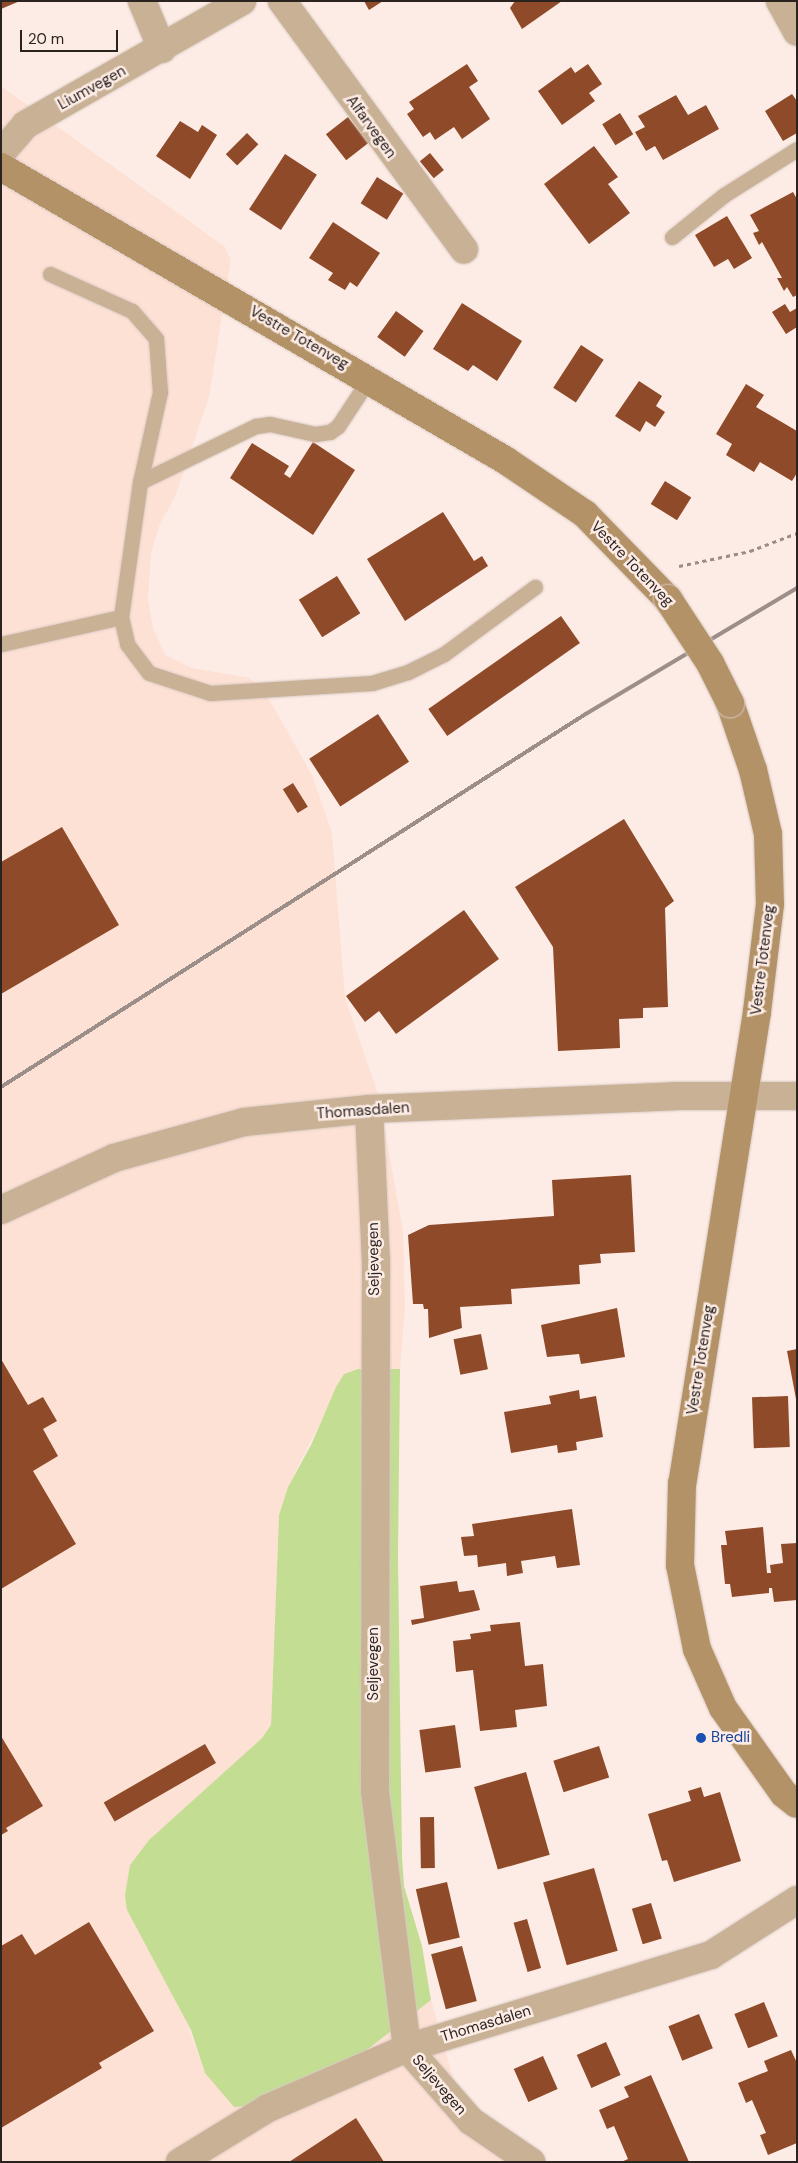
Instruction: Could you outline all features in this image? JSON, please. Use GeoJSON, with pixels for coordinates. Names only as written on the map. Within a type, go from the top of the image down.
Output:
{"type":"FeatureCollection","features":[{"type":"Feature","properties":{"kind":"main road","name":"Vestre Totenveg"},"geometry":{"type":"LineString","coordinates":[[1,167],[370,379],[548,488],[585,514],[659,589],[706,656],[730,703],[753,770],[768,834],[770,904],[767,952],[742,1098],[682,1483],[680,1565],[697,1649],[723,1708],[784,1794],[797,1804]]}},
{"type":"Feature","properties":{"kind":"street"},"geometry":{"type":"LineString","coordinates":[[142,1],[162,49]]}},
{"type":"Feature","properties":{"kind":"street","name":"Liumvegen"},"geometry":{"type":"LineString","coordinates":[[1,153],[25,125],[162,49],[242,1]]}},
{"type":"Feature","properties":{"kind":"street","name":"Alfarvegen"},"geometry":{"type":"LineString","coordinates":[[282,1],[464,250]]}},
{"type":"Feature","properties":{"kind":"street"},"geometry":{"type":"LineString","coordinates":[[780,1],[797,32]]}},
{"type":"Feature","properties":{"kind":"street","name":"Thomasdalen"},"geometry":{"type":"LineString","coordinates":[[1,1210],[114,1158],[244,1122],[369,1109],[675,1096],[742,1098],[797,1096]]}},
{"type":"Feature","properties":{"kind":"street","name":"Seljevegen"},"geometry":{"type":"LineString","coordinates":[[369,1109],[376,1261],[375,1791],[407,2048],[471,2121],[530,2162]]}},
{"type":"Feature","properties":{"kind":"street","name":"Thomasdalen"},"geometry":{"type":"LineString","coordinates":[[180,2162],[268,2108],[407,2048],[711,1955],[797,1900]]}},
{"type":"Feature","properties":{"kind":"lane"},"geometry":{"type":"LineString","coordinates":[[672,237],[724,195],[797,148]]}},
{"type":"Feature","properties":{"kind":"lane"},"geometry":{"type":"LineString","coordinates":[[50,274],[132,311],[156,339],[160,392],[140,482],[121,617],[127,644],[149,673],[182,687],[210,694],[235,694],[372,683],[408,672],[444,654],[535,587]]}},
{"type":"Feature","properties":{"kind":"lane"},"geometry":{"type":"LineString","coordinates":[[140,482],[256,426],[270,424],[315,434],[330,432],[347,414],[370,379]]}},
{"type":"Feature","properties":{"kind":"lane"},"geometry":{"type":"LineString","coordinates":[[1,644],[121,617]]}},
{"type":"Feature","properties":{"kind":"path"},"geometry":{"type":"LineString","coordinates":[[659,589],[686,563],[750,551],[797,533]]}},
{"type":"Feature","properties":{"kind":"shaded area"},"geometry":{"type":"Polygon","coordinates":[[[1,86],[225,247],[231,260],[209,397],[175,497],[160,524],[151,553],[148,599],[153,628],[165,655],[192,668],[250,678],[270,701],[312,775],[332,833],[345,998],[379,1097],[403,1231],[405,1307],[400,1369],[358,1369],[344,1374],[288,1487],[279,1515],[271,1725],[262,1738],[149,1840],[130,1865],[205,2073],[359,2056],[431,2000],[457,2092],[537,2162],[1,2162],[1,86]]]}},
{"type":"Feature","properties":{"kind":"green space"},"geometry":{"type":"Polygon","coordinates":[[[358,1369],[400,1369],[398,1557],[402,1856],[404,1886],[422,1946],[431,2000],[359,2056],[264,2105],[234,2107],[205,2073],[191,2030],[127,1910],[125,1895],[130,1865],[149,1840],[262,1738],[271,1725],[279,1515],[288,1487],[311,1445],[336,1387],[344,1374],[358,1369]]]}},
{"type":"Feature","properties":{"kind":"building"},"geometry":{"type":"Polygon","coordinates":[[[1,1],[20,1],[1,9],[1,1]]]}},
{"type":"Feature","properties":{"kind":"building"},"geometry":{"type":"Polygon","coordinates":[[[364,1],[383,1],[369,10],[364,1]]]}},
{"type":"Feature","properties":{"kind":"building"},"geometry":{"type":"Polygon","coordinates":[[[515,1],[562,1],[522,29],[510,8],[515,1]]]}},
{"type":"Feature","properties":{"kind":"building"},"geometry":{"type":"Polygon","coordinates":[[[467,64],[478,81],[469,87],[490,119],[462,139],[454,127],[435,140],[430,132],[423,137],[407,114],[414,109],[409,102],[467,64]]]}},
{"type":"Feature","properties":{"kind":"building"},"geometry":{"type":"Polygon","coordinates":[[[588,64],[602,84],[589,93],[595,101],[562,125],[538,91],[571,67],[575,73],[588,64]]]}},
{"type":"Feature","properties":{"kind":"building"},"geometry":{"type":"Polygon","coordinates":[[[792,94],[797,101],[797,133],[783,141],[765,111],[792,94]]]}},
{"type":"Feature","properties":{"kind":"building"},"geometry":{"type":"Polygon","coordinates":[[[676,95],[688,115],[706,105],[719,129],[663,160],[655,146],[646,151],[635,132],[645,127],[638,116],[676,95]]]}},
{"type":"Feature","properties":{"kind":"building"},"geometry":{"type":"Polygon","coordinates":[[[620,113],[633,134],[615,145],[602,124],[620,113]]]}},
{"type":"Feature","properties":{"kind":"building"},"geometry":{"type":"Polygon","coordinates":[[[348,117],[368,143],[346,160],[326,134],[348,117]]]}},
{"type":"Feature","properties":{"kind":"building"},"geometry":{"type":"Polygon","coordinates":[[[180,121],[198,132],[202,125],[217,135],[190,179],[156,156],[180,121]]]}},
{"type":"Feature","properties":{"kind":"building"},"geometry":{"type":"Polygon","coordinates":[[[247,133],[258,144],[237,166],[226,154],[247,133]]]}},
{"type":"Feature","properties":{"kind":"building"},"geometry":{"type":"Polygon","coordinates":[[[594,146],[618,177],[608,184],[630,213],[589,244],[544,184],[594,146]]]}},
{"type":"Feature","properties":{"kind":"building"},"geometry":{"type":"Polygon","coordinates":[[[430,153],[444,170],[434,178],[420,161],[430,153]]]}},
{"type":"Feature","properties":{"kind":"building"},"geometry":{"type":"Polygon","coordinates":[[[285,154],[317,175],[281,230],[249,209],[285,154]]]}},
{"type":"Feature","properties":{"kind":"building"},"geometry":{"type":"Polygon","coordinates":[[[377,177],[403,193],[387,220],[361,203],[377,177]]]}},
{"type":"Feature","properties":{"kind":"building"},"geometry":{"type":"Polygon","coordinates":[[[793,192],[797,199],[797,295],[793,297],[787,287],[784,291],[777,278],[782,278],[762,242],[759,245],[753,233],[759,231],[750,215],[793,192]]]}},
{"type":"Feature","properties":{"kind":"building"},"geometry":{"type":"Polygon","coordinates":[[[727,216],[752,258],[734,269],[728,259],[714,267],[695,235],[727,216]]]}},
{"type":"Feature","properties":{"kind":"building"},"geometry":{"type":"Polygon","coordinates":[[[333,222],[380,253],[357,287],[350,282],[345,290],[328,280],[333,273],[309,258],[333,222]]]}},
{"type":"Feature","properties":{"kind":"building"},"geometry":{"type":"Polygon","coordinates":[[[462,303],[522,341],[497,381],[473,365],[468,371],[433,349],[462,303]]]}},
{"type":"Feature","properties":{"kind":"building"},"geometry":{"type":"Polygon","coordinates":[[[785,304],[790,312],[797,308],[797,327],[786,334],[772,312],[785,304]]]}},
{"type":"Feature","properties":{"kind":"building"},"geometry":{"type":"Polygon","coordinates":[[[396,311],[424,331],[405,357],[377,337],[396,311]]]}},
{"type":"Feature","properties":{"kind":"building"},"geometry":{"type":"Polygon","coordinates":[[[581,345],[604,360],[576,402],[553,388],[581,345]]]}},
{"type":"Feature","properties":{"kind":"building"},"geometry":{"type":"Polygon","coordinates":[[[639,381],[662,396],[656,406],[665,412],[655,427],[646,421],[640,432],[615,416],[639,381]]]}},
{"type":"Feature","properties":{"kind":"building"},"geometry":{"type":"Polygon","coordinates":[[[746,384],[764,395],[756,407],[797,431],[797,473],[792,481],[760,462],[754,472],[726,455],[732,444],[716,434],[746,384]]]}},
{"type":"Feature","properties":{"kind":"building"},"geometry":{"type":"Polygon","coordinates":[[[313,442],[355,470],[313,535],[230,478],[252,443],[289,466],[284,474],[290,478],[313,442]]]}},
{"type":"Feature","properties":{"kind":"building"},"geometry":{"type":"Polygon","coordinates":[[[665,481],[691,497],[677,520],[651,504],[665,481]]]}},
{"type":"Feature","properties":{"kind":"building"},"geometry":{"type":"Polygon","coordinates":[[[443,512],[474,561],[482,556],[488,566],[405,621],[367,559],[443,512]]]}},
{"type":"Feature","properties":{"kind":"building"},"geometry":{"type":"Polygon","coordinates":[[[337,576],[360,613],[322,637],[299,600],[337,576]]]}},
{"type":"Feature","properties":{"kind":"building"},"geometry":{"type":"Polygon","coordinates":[[[561,616],[580,643],[447,736],[428,709],[561,616]]]}},
{"type":"Feature","properties":{"kind":"building"},"geometry":{"type":"Polygon","coordinates":[[[378,714],[409,762],[340,806],[309,759],[378,714]]]}},
{"type":"Feature","properties":{"kind":"building"},"geometry":{"type":"Polygon","coordinates":[[[293,783],[308,807],[298,813],[283,789],[293,783]]]}},
{"type":"Feature","properties":{"kind":"building"},"geometry":{"type":"Polygon","coordinates":[[[624,819],[674,901],[665,908],[668,1007],[643,1008],[643,1018],[619,1019],[620,1048],[558,1051],[553,947],[515,887],[624,819]]]}},
{"type":"Feature","properties":{"kind":"building"},"geometry":{"type":"Polygon","coordinates":[[[62,827],[119,925],[1,994],[1,862],[62,827]]]}},
{"type":"Feature","properties":{"kind":"building"},"geometry":{"type":"Polygon","coordinates":[[[464,910],[499,959],[396,1034],[379,1011],[365,1022],[346,996],[464,910]]]}},
{"type":"Feature","properties":{"kind":"building"},"geometry":{"type":"Polygon","coordinates":[[[631,1175],[635,1252],[600,1254],[601,1263],[579,1265],[580,1284],[511,1289],[512,1304],[460,1307],[462,1328],[429,1338],[428,1309],[424,1309],[423,1304],[413,1304],[408,1235],[429,1225],[554,1216],[552,1180],[631,1175]]]}},
{"type":"Feature","properties":{"kind":"building"},"geometry":{"type":"Polygon","coordinates":[[[617,1308],[625,1357],[581,1364],[579,1354],[547,1357],[541,1325],[617,1308]]]}},
{"type":"Feature","properties":{"kind":"building"},"geometry":{"type":"Polygon","coordinates":[[[481,1334],[488,1369],[460,1375],[454,1339],[481,1334]]]}},
{"type":"Feature","properties":{"kind":"building"},"geometry":{"type":"Polygon","coordinates":[[[797,1349],[797,1399],[796,1399],[787,1351],[797,1349]]]}},
{"type":"Feature","properties":{"kind":"building"},"geometry":{"type":"Polygon","coordinates":[[[1,1359],[28,1405],[43,1397],[57,1421],[43,1429],[58,1456],[33,1471],[76,1544],[1,1589],[1,1359]]]}},
{"type":"Feature","properties":{"kind":"building"},"geometry":{"type":"Polygon","coordinates":[[[579,1390],[580,1399],[596,1396],[603,1437],[576,1442],[577,1450],[558,1453],[557,1445],[511,1453],[504,1412],[551,1404],[549,1396],[579,1390]]]}},
{"type":"Feature","properties":{"kind":"building"},"geometry":{"type":"Polygon","coordinates":[[[788,1396],[790,1447],[754,1448],[752,1397],[788,1396]]]}},
{"type":"Feature","properties":{"kind":"building"},"geometry":{"type":"Polygon","coordinates":[[[572,1509],[580,1565],[557,1568],[555,1556],[521,1561],[523,1573],[507,1576],[506,1563],[478,1567],[477,1555],[464,1556],[461,1537],[474,1536],[472,1524],[572,1509]]]}},
{"type":"Feature","properties":{"kind":"building"},"geometry":{"type":"Polygon","coordinates":[[[763,1527],[767,1573],[771,1573],[770,1565],[783,1563],[781,1544],[797,1543],[797,1600],[774,1602],[772,1588],[769,1588],[769,1593],[732,1597],[730,1584],[725,1584],[721,1545],[727,1545],[725,1531],[763,1527]]]}},
{"type":"Feature","properties":{"kind":"building"},"geometry":{"type":"Polygon","coordinates":[[[457,1581],[459,1592],[474,1590],[480,1610],[412,1625],[411,1620],[424,1618],[420,1586],[457,1581]]]}},
{"type":"Feature","properties":{"kind":"building"},"geometry":{"type":"Polygon","coordinates":[[[520,1622],[525,1666],[543,1664],[547,1706],[515,1710],[517,1727],[480,1731],[473,1670],[456,1672],[453,1641],[471,1639],[470,1634],[491,1631],[490,1625],[520,1622]]]}},
{"type":"Feature","properties":{"kind":"building"},"geometry":{"type":"Polygon","coordinates":[[[455,1725],[461,1768],[425,1773],[419,1730],[455,1725]]]}},
{"type":"Feature","properties":{"kind":"building"},"geometry":{"type":"Polygon","coordinates":[[[1,1736],[43,1806],[6,1828],[8,1831],[1,1835],[1,1736]]]}},
{"type":"Feature","properties":{"kind":"building"},"geometry":{"type":"Polygon","coordinates":[[[205,1744],[216,1763],[115,1822],[104,1803],[205,1744]]]}},
{"type":"Feature","properties":{"kind":"building"},"geometry":{"type":"Polygon","coordinates":[[[599,1746],[609,1777],[564,1792],[553,1761],[599,1746]]]}},
{"type":"Feature","properties":{"kind":"building"},"geometry":{"type":"Polygon","coordinates":[[[526,1772],[550,1855],[498,1870],[474,1787],[526,1772]]]}},
{"type":"Feature","properties":{"kind":"building"},"geometry":{"type":"Polygon","coordinates":[[[701,1787],[704,1797],[720,1792],[741,1861],[674,1882],[667,1860],[662,1861],[648,1814],[691,1801],[688,1791],[701,1787]]]}},
{"type":"Feature","properties":{"kind":"building"},"geometry":{"type":"Polygon","coordinates":[[[420,1817],[434,1817],[435,1868],[421,1868],[420,1817]]]}},
{"type":"Feature","properties":{"kind":"building"},"geometry":{"type":"Polygon","coordinates":[[[594,1868],[618,1951],[567,1965],[543,1883],[594,1868]]]}},
{"type":"Feature","properties":{"kind":"building"},"geometry":{"type":"Polygon","coordinates":[[[447,1882],[460,1938],[429,1945],[416,1889],[447,1882]]]}},
{"type":"Feature","properties":{"kind":"building"},"geometry":{"type":"Polygon","coordinates":[[[651,1903],[662,1938],[643,1944],[632,1909],[651,1903]]]}},
{"type":"Feature","properties":{"kind":"building"},"geometry":{"type":"Polygon","coordinates":[[[527,1919],[541,1968],[528,1972],[514,1923],[527,1919]]]}},
{"type":"Feature","properties":{"kind":"building"},"geometry":{"type":"Polygon","coordinates":[[[89,1922],[154,2031],[99,2063],[102,2068],[1,2128],[1,1946],[22,1934],[35,1955],[89,1922]]]}},
{"type":"Feature","properties":{"kind":"building"},"geometry":{"type":"Polygon","coordinates":[[[462,1946],[477,2001],[446,2009],[431,1954],[462,1946]]]}},
{"type":"Feature","properties":{"kind":"building"},"geometry":{"type":"Polygon","coordinates":[[[764,2002],[778,2036],[748,2048],[734,2014],[764,2002]]]}},
{"type":"Feature","properties":{"kind":"building"},"geometry":{"type":"Polygon","coordinates":[[[699,2014],[713,2048],[682,2061],[668,2026],[699,2014]]]}},
{"type":"Feature","properties":{"kind":"building"},"geometry":{"type":"Polygon","coordinates":[[[606,2042],[621,2075],[591,2088],[577,2055],[606,2042]]]}},
{"type":"Feature","properties":{"kind":"building"},"geometry":{"type":"Polygon","coordinates":[[[791,2050],[797,2063],[797,2143],[768,2155],[760,2135],[766,2133],[752,2100],[746,2103],[738,2083],[768,2071],[764,2061],[791,2050]]]}},
{"type":"Feature","properties":{"kind":"building"},"geometry":{"type":"Polygon","coordinates":[[[543,2056],[558,2089],[528,2102],[514,2069],[543,2056]]]}},
{"type":"Feature","properties":{"kind":"building"},"geometry":{"type":"Polygon","coordinates":[[[651,2075],[689,2162],[621,2162],[628,2159],[614,2126],[607,2129],[599,2110],[629,2097],[624,2087],[651,2075]]]}},
{"type":"Feature","properties":{"kind":"building"},"geometry":{"type":"Polygon","coordinates":[[[356,2118],[384,2162],[289,2162],[356,2118]]]}},
{"type":"Feature","properties":{"kind":"railway"},"geometry":{"type":"LineString","coordinates":[[1,1087],[584,715],[797,588]]}},
{"type":"Feature","properties":{"kind":"place","name":"Bredli"},"geometry":{"type":"Point","coordinates":[701,1738]}}]}
